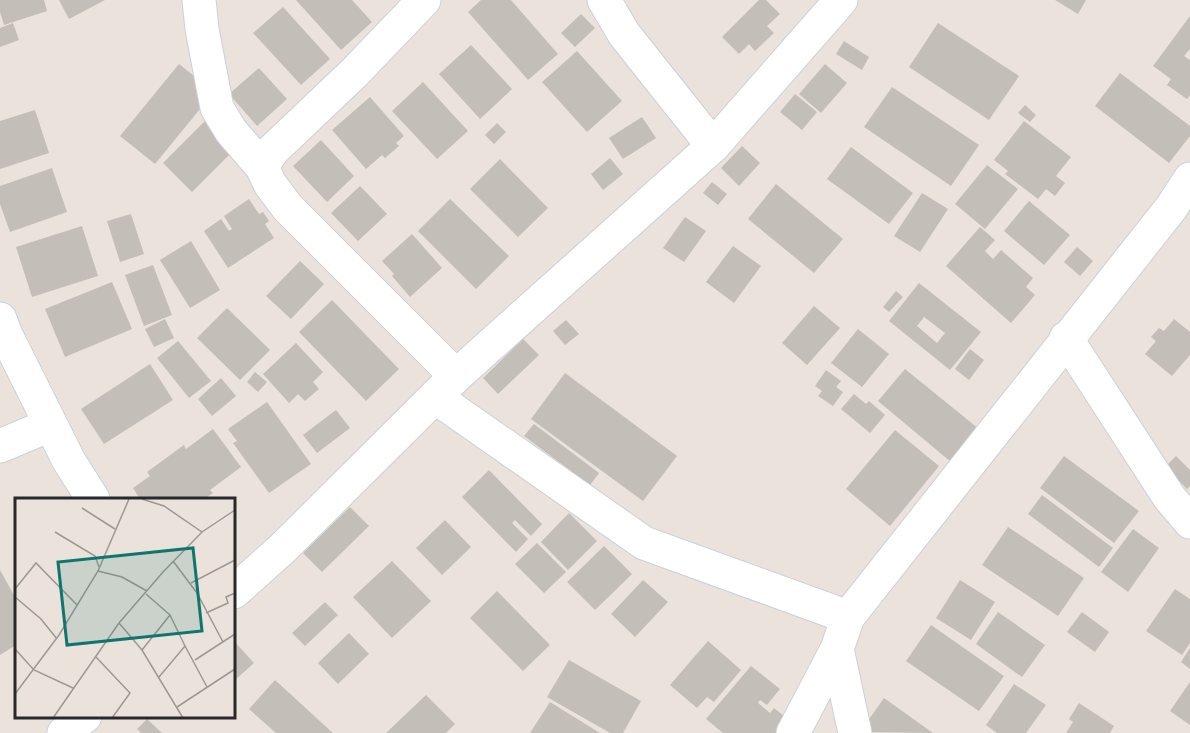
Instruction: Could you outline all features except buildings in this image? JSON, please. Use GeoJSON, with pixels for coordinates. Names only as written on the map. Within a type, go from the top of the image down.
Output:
{"type":"FeatureCollection","features":[{"type":"Feature","properties":{"kind":"street"},"geometry":{"type":"LineString","coordinates":[[200,0],[202,29],[217,108],[231,131],[262,167],[270,184],[288,208],[445,387],[644,543],[848,617]]}},
{"type":"Feature","properties":{"kind":"street"},"geometry":{"type":"LineString","coordinates":[[262,167],[272,151],[355,72],[424,0]]}},
{"type":"Feature","properties":{"kind":"street"},"geometry":{"type":"LineString","coordinates":[[604,0],[624,34],[713,146]]}},
{"type":"Feature","properties":{"kind":"street"},"geometry":{"type":"LineString","coordinates":[[236,590],[283,548],[445,387],[713,146],[841,0]]}},
{"type":"Feature","properties":{"kind":"street"},"geometry":{"type":"LineString","coordinates":[[793,733],[837,649],[848,617],[1066,338],[1171,208],[1190,180]]}},
{"type":"Feature","properties":{"kind":"street"},"geometry":{"type":"LineString","coordinates":[[0,319],[50,425],[92,498]]}},
{"type":"Feature","properties":{"kind":"street"},"geometry":{"type":"LineString","coordinates":[[1066,338],[1169,497],[1190,522]]}},
{"type":"Feature","properties":{"kind":"street"},"geometry":{"type":"LineString","coordinates":[[0,446],[50,425]]}},
{"type":"Feature","properties":{"kind":"street"},"geometry":{"type":"LineString","coordinates":[[837,649],[855,733]]}},
{"type":"Feature","properties":{"kind":"street"},"geometry":{"type":"LineString","coordinates":[[64,733],[84,718]]}}]}
